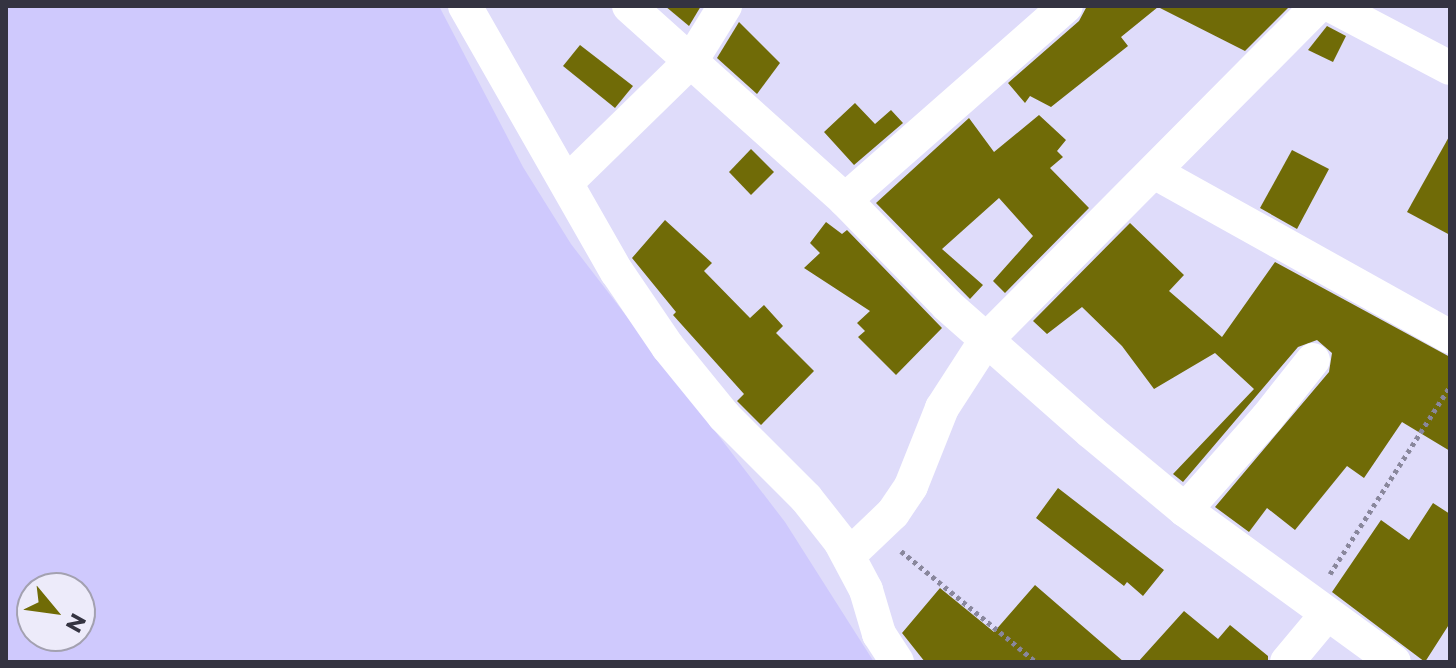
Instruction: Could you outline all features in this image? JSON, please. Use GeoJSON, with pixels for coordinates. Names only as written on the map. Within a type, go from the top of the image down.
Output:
{"type":"FeatureCollection","features":[{"type":"Feature","properties":{"kind":"street"},"geometry":{"type":"LineString","coordinates":[[465,6],[617,272],[668,347],[724,416],[806,498],[849,555],[866,590],[879,634],[897,662]]}},
{"type":"Feature","properties":{"kind":"street"},"geometry":{"type":"LineString","coordinates":[[629,6],[845,200],[906,265],[986,340],[1185,510],[1394,662]]}},
{"type":"Feature","properties":{"kind":"street"},"geometry":{"type":"LineString","coordinates":[[567,182],[691,61],[725,6]]}},
{"type":"Feature","properties":{"kind":"street"},"geometry":{"type":"LineString","coordinates":[[845,200],[1066,6]]}},
{"type":"Feature","properties":{"kind":"street"},"geometry":{"type":"LineString","coordinates":[[849,555],[877,532],[911,486],[942,408],[986,340],[1318,6]]}},
{"type":"Feature","properties":{"kind":"street"},"geometry":{"type":"LineString","coordinates":[[1332,6],[1450,68]]}},
{"type":"Feature","properties":{"kind":"street"},"geometry":{"type":"LineString","coordinates":[[1154,172],[1450,337]]}},
{"type":"Feature","properties":{"kind":"street"},"geometry":{"type":"LineString","coordinates":[[1185,510],[1267,418],[1313,360]]}},
{"type":"Feature","properties":{"kind":"street"},"geometry":{"type":"LineString","coordinates":[[1287,662],[1319,607]]}},
{"type":"Feature","properties":{"kind":"path"},"geometry":{"type":"LineString","coordinates":[[1319,607],[1450,386]]}},
{"type":"Feature","properties":{"kind":"path"},"geometry":{"type":"LineString","coordinates":[[877,532],[1036,662]]}},
{"type":"Feature","properties":{"kind":"shaded area"},"geometry":{"type":"Polygon","coordinates":[[[6,6],[439,6],[523,167],[571,244],[785,522],[874,662],[6,662],[6,6]]]}},
{"type":"Feature","properties":{"kind":"building"},"geometry":{"type":"Polygon","coordinates":[[[665,6],[701,6],[689,26],[665,6]]]}},
{"type":"Feature","properties":{"kind":"building"},"geometry":{"type":"Polygon","coordinates":[[[1087,6],[1290,6],[1245,51],[1158,7],[1121,37],[1128,46],[1051,107],[1030,96],[1025,103],[1008,83],[1079,21],[1087,6]]]}},
{"type":"Feature","properties":{"kind":"building"},"geometry":{"type":"Polygon","coordinates":[[[739,22],[780,63],[757,94],[717,58],[739,22]]]}},
{"type":"Feature","properties":{"kind":"building"},"geometry":{"type":"Polygon","coordinates":[[[1327,26],[1346,36],[1333,62],[1308,50],[1327,26]]]}},
{"type":"Feature","properties":{"kind":"building"},"geometry":{"type":"Polygon","coordinates":[[[580,45],[633,86],[615,108],[563,66],[580,45]]]}},
{"type":"Feature","properties":{"kind":"building"},"geometry":{"type":"Polygon","coordinates":[[[855,103],[875,124],[891,110],[903,123],[854,165],[824,132],[855,103]]]}},
{"type":"Feature","properties":{"kind":"building"},"geometry":{"type":"Polygon","coordinates":[[[1039,115],[1066,140],[1057,151],[1063,157],[1050,168],[1089,208],[1005,293],[993,281],[1033,236],[999,198],[942,249],[983,285],[970,299],[876,203],[969,118],[994,152],[1039,115]]]}},
{"type":"Feature","properties":{"kind":"building"},"geometry":{"type":"Polygon","coordinates":[[[1450,135],[1450,235],[1407,212],[1450,135]]]}},
{"type":"Feature","properties":{"kind":"building"},"geometry":{"type":"Polygon","coordinates":[[[751,149],[774,172],[751,195],[729,172],[751,149]]]}},
{"type":"Feature","properties":{"kind":"building"},"geometry":{"type":"Polygon","coordinates":[[[1292,150],[1329,169],[1297,229],[1260,208],[1292,150]]]}},
{"type":"Feature","properties":{"kind":"building"},"geometry":{"type":"Polygon","coordinates":[[[665,220],[712,263],[704,271],[750,318],[764,305],[783,326],[776,333],[814,371],[761,425],[737,401],[744,394],[673,315],[676,312],[632,258],[665,220]]]}},
{"type":"Feature","properties":{"kind":"building"},"geometry":{"type":"Polygon","coordinates":[[[826,222],[842,234],[847,230],[942,328],[896,375],[858,337],[865,331],[857,323],[870,311],[804,268],[820,253],[810,243],[826,222]]]}},
{"type":"Feature","properties":{"kind":"building"},"geometry":{"type":"Polygon","coordinates":[[[1130,223],[1184,275],[1169,291],[1222,337],[1275,262],[1450,357],[1450,451],[1402,422],[1364,478],[1347,466],[1295,530],[1267,508],[1249,532],[1215,507],[1329,372],[1332,353],[1317,340],[1298,347],[1183,482],[1173,474],[1254,389],[1215,353],[1154,389],[1122,346],[1082,307],[1047,334],[1033,321],[1130,223]]]}},
{"type":"Feature","properties":{"kind":"building"},"geometry":{"type":"Polygon","coordinates":[[[1058,488],[1164,570],[1143,596],[1127,582],[1124,586],[1036,518],[1058,488]]]}},
{"type":"Feature","properties":{"kind":"building"},"geometry":{"type":"Polygon","coordinates":[[[1433,503],[1450,514],[1450,623],[1425,662],[1332,592],[1381,520],[1409,540],[1433,503]]]}},
{"type":"Feature","properties":{"kind":"building"},"geometry":{"type":"Polygon","coordinates":[[[1035,585],[1124,662],[925,662],[902,633],[940,588],[994,632],[1035,585]]]}},
{"type":"Feature","properties":{"kind":"building"},"geometry":{"type":"Polygon","coordinates":[[[1184,611],[1218,639],[1230,625],[1268,656],[1268,662],[1138,662],[1184,611]]]}}]}
